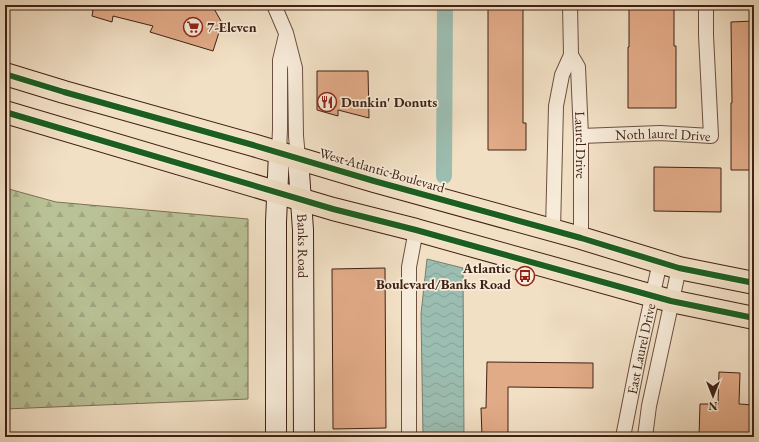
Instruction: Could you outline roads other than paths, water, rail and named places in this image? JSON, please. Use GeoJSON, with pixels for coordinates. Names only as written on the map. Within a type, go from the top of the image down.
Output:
{"type":"FeatureCollection","features":[{"type":"Feature","properties":{"kind":"main road","name":"West Atlantic Boulevard"},"geometry":{"type":"LineString","coordinates":[[5,74],[411,191],[581,238],[669,265],[754,283]]}},
{"type":"Feature","properties":{"kind":"main road"},"geometry":{"type":"LineString","coordinates":[[5,112],[333,209],[416,230],[662,299],[754,318]]}},
{"type":"Feature","properties":{"kind":"street","name":"Banks Road"},"geometry":{"type":"LineString","coordinates":[[274,5],[286,33],[295,68],[296,136],[288,155],[277,192],[276,437]]}},
{"type":"Feature","properties":{"kind":"street","name":"Laurel Drive"},"geometry":{"type":"LineString","coordinates":[[553,230],[556,106],[562,75],[571,55],[570,5]]}},
{"type":"Feature","properties":{"kind":"street","name":"Noth laurel Drive"},"geometry":{"type":"LineString","coordinates":[[581,136],[660,132],[711,136],[706,5]]}},
{"type":"Feature","properties":{"kind":"street","name":"Banks Road"},"geometry":{"type":"LineString","coordinates":[[286,33],[280,60],[280,129],[301,199],[304,230],[304,437]]}},
{"type":"Feature","properties":{"kind":"street","name":"Laurel Drive"},"geometry":{"type":"LineString","coordinates":[[571,55],[578,67],[581,136],[581,238]]}},
{"type":"Feature","properties":{"kind":"street"},"geometry":{"type":"LineString","coordinates":[[409,437],[409,267],[416,230]]}},
{"type":"Feature","properties":{"kind":"street","name":"East Laurel Drive"},"geometry":{"type":"LineString","coordinates":[[645,437],[662,299],[669,265]]}},
{"type":"Feature","properties":{"kind":"street","name":"East Laurel Drive"},"geometry":{"type":"LineString","coordinates":[[624,437],[632,391],[662,299],[669,265]]}},
{"type":"Feature","properties":{"kind":"water"},"geometry":{"type":"Polygon","coordinates":[[[427,259],[463,268],[464,437],[423,437],[421,314],[427,259]]]}},
{"type":"Feature","properties":{"kind":"waterway"},"geometry":{"type":"LineString","coordinates":[[444,176],[445,5]]}},
{"type":"Feature","properties":{"kind":"place","name":"7-Eleven"},"geometry":{"type":"Point","coordinates":[193,27]}},
{"type":"Feature","properties":{"kind":"place","name":"Dunkin' Donuts"},"geometry":{"type":"Point","coordinates":[327,102]}},
{"type":"Feature","properties":{"kind":"place","name":"Atlantic Boulevard/Banks Road"},"geometry":{"type":"Point","coordinates":[525,276]}}]}
